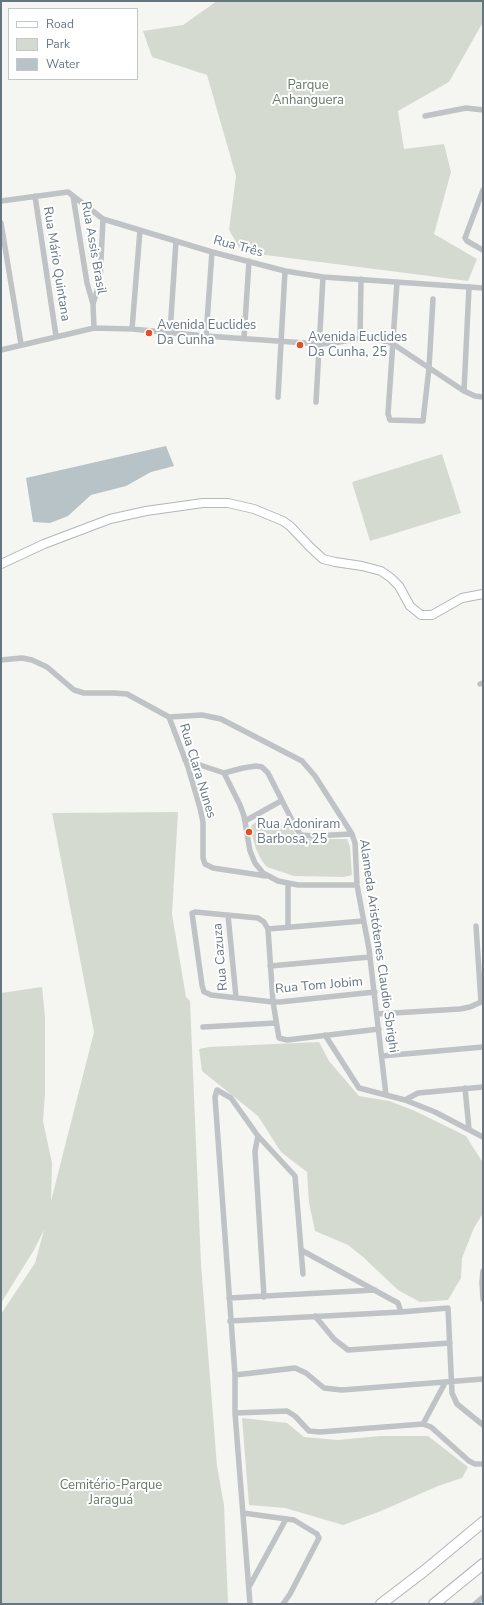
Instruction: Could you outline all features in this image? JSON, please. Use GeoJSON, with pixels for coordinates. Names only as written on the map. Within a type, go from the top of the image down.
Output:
{"type":"FeatureCollection","features":[{"type":"Feature","properties":{"kind":"highway"},"geometry":{"type":"LineString","coordinates":[[381,1604],[424,1571],[483,1522]]}},
{"type":"Feature","properties":{"kind":"highway"},"geometry":{"type":"LineString","coordinates":[[434,1604],[483,1564]]}},
{"type":"Feature","properties":{"kind":"main road"},"geometry":{"type":"LineString","coordinates":[[1,564],[44,544],[110,519],[146,511],[203,504],[228,503],[254,508],[283,521],[323,559],[381,571],[399,586],[410,606],[421,615],[432,615],[462,598],[483,594]]}},
{"type":"Feature","properties":{"kind":"street"},"geometry":{"type":"LineString","coordinates":[[425,116],[466,108],[483,110]]}},
{"type":"Feature","properties":{"kind":"street"},"geometry":{"type":"LineString","coordinates":[[483,190],[465,238],[467,241],[483,250]]}},
{"type":"Feature","properties":{"kind":"street","name":"Rua Três"},"geometry":{"type":"LineString","coordinates":[[1,201],[66,192],[70,193],[103,219],[212,252],[285,271],[323,277],[483,288]]}},
{"type":"Feature","properties":{"kind":"street","name":"Rua Mário Quintana"},"geometry":{"type":"LineString","coordinates":[[35,196],[56,336]]}},
{"type":"Feature","properties":{"kind":"street","name":"Rua Assis Brasil"},"geometry":{"type":"LineString","coordinates":[[73,196],[87,283],[93,304]]}},
{"type":"Feature","properties":{"kind":"street"},"geometry":{"type":"LineString","coordinates":[[94,328],[93,304],[100,281],[103,219]]}},
{"type":"Feature","properties":{"kind":"street"},"geometry":{"type":"LineString","coordinates":[[1,223],[21,344]]}},
{"type":"Feature","properties":{"kind":"street"},"geometry":{"type":"LineString","coordinates":[[132,329],[140,230]]}},
{"type":"Feature","properties":{"kind":"street"},"geometry":{"type":"LineString","coordinates":[[170,333],[176,241]]}},
{"type":"Feature","properties":{"kind":"street"},"geometry":{"type":"LineString","coordinates":[[206,336],[212,252]]}},
{"type":"Feature","properties":{"kind":"street"},"geometry":{"type":"LineString","coordinates":[[244,338],[249,261]]}},
{"type":"Feature","properties":{"kind":"street"},"geometry":{"type":"LineString","coordinates":[[278,397],[285,271]]}},
{"type":"Feature","properties":{"kind":"street"},"geometry":{"type":"LineString","coordinates":[[316,402],[323,277]]}},
{"type":"Feature","properties":{"kind":"street"},"geometry":{"type":"LineString","coordinates":[[360,279],[360,338]]}},
{"type":"Feature","properties":{"kind":"street"},"geometry":{"type":"LineString","coordinates":[[397,282],[388,414],[389,420],[422,421],[429,368],[433,299]]}},
{"type":"Feature","properties":{"kind":"street"},"geometry":{"type":"LineString","coordinates":[[464,391],[469,287]]}},
{"type":"Feature","properties":{"kind":"street"},"geometry":{"type":"LineString","coordinates":[[1,350],[21,344],[94,328],[132,329],[320,344],[360,338],[374,338],[393,344],[464,391],[483,397]]}},
{"type":"Feature","properties":{"kind":"street","name":"Alameda Aristótenes Claudio Sbrighi"},"geometry":{"type":"LineString","coordinates":[[1,660],[22,658],[32,660],[56,673],[69,688],[84,693],[127,694],[169,716],[202,716],[221,719],[302,761],[314,776],[352,834],[355,843],[357,885],[375,992],[386,1095]]}},
{"type":"Feature","properties":{"kind":"street","name":"Rua Clara Nunes"},"geometry":{"type":"LineString","coordinates":[[169,716],[202,814],[203,858],[205,864],[213,868],[266,876]]}},
{"type":"Feature","properties":{"kind":"street"},"geometry":{"type":"LineString","coordinates":[[185,760],[224,773],[243,768],[256,766],[262,767],[268,773],[281,802],[301,835],[313,836],[352,834]]}},
{"type":"Feature","properties":{"kind":"street"},"geometry":{"type":"LineString","coordinates":[[224,773],[240,805],[245,821],[250,851],[255,863],[266,876],[288,884],[357,885]]}},
{"type":"Feature","properties":{"kind":"street"},"geometry":{"type":"LineString","coordinates":[[245,821],[281,802]]}},
{"type":"Feature","properties":{"kind":"street"},"geometry":{"type":"LineString","coordinates":[[288,884],[288,926]]}},
{"type":"Feature","properties":{"kind":"street","name":"Rua Tom Jobim"},"geometry":{"type":"LineString","coordinates":[[228,915],[194,912],[192,915],[203,989],[205,993],[273,1002],[375,992]]}},
{"type":"Feature","properties":{"kind":"street"},"geometry":{"type":"LineString","coordinates":[[228,915],[260,919],[264,922],[268,929],[273,1002],[280,1038],[287,1040],[379,1029]]}},
{"type":"Feature","properties":{"kind":"street","name":"Rua Cazuza"},"geometry":{"type":"LineString","coordinates":[[228,915],[236,997]]}},
{"type":"Feature","properties":{"kind":"street"},"geometry":{"type":"LineString","coordinates":[[268,929],[288,926],[363,921]]}},
{"type":"Feature","properties":{"kind":"street"},"geometry":{"type":"LineString","coordinates":[[377,1014],[460,1010],[481,1002],[476,926]]}},
{"type":"Feature","properties":{"kind":"street"},"geometry":{"type":"LineString","coordinates":[[270,966],[370,956]]}},
{"type":"Feature","properties":{"kind":"street"},"geometry":{"type":"LineString","coordinates":[[203,1028],[276,1023]]}},
{"type":"Feature","properties":{"kind":"street"},"geometry":{"type":"LineString","coordinates":[[325,1035],[359,1088],[405,1100],[435,1112],[483,1137]]}},
{"type":"Feature","properties":{"kind":"street"},"geometry":{"type":"LineString","coordinates":[[382,1056],[483,1047]]}},
{"type":"Feature","properties":{"kind":"street"},"geometry":{"type":"LineString","coordinates":[[405,1100],[418,1093],[483,1087]]}},
{"type":"Feature","properties":{"kind":"street"},"geometry":{"type":"LineString","coordinates":[[464,1088],[469,1130]]}},
{"type":"Feature","properties":{"kind":"street"},"geometry":{"type":"LineString","coordinates":[[250,1604],[235,1413],[235,1376],[215,1097],[217,1090],[231,1098],[258,1136],[295,1176],[303,1274]]}},
{"type":"Feature","properties":{"kind":"street"},"geometry":{"type":"LineString","coordinates":[[258,1136],[255,1151],[264,1297]]}},
{"type":"Feature","properties":{"kind":"street"},"geometry":{"type":"LineString","coordinates":[[301,1250],[398,1303],[401,1312]]}},
{"type":"Feature","properties":{"kind":"street"},"geometry":{"type":"LineString","coordinates":[[483,1271],[483,1299]]}},
{"type":"Feature","properties":{"kind":"street"},"geometry":{"type":"LineString","coordinates":[[229,1298],[375,1290]]}},
{"type":"Feature","properties":{"kind":"street"},"geometry":{"type":"LineString","coordinates":[[230,1321],[448,1308],[450,1343],[448,1383],[456,1404],[483,1425]]}},
{"type":"Feature","properties":{"kind":"street"},"geometry":{"type":"LineString","coordinates":[[315,1316],[334,1339],[348,1350],[450,1343]]}},
{"type":"Feature","properties":{"kind":"street"},"geometry":{"type":"LineString","coordinates":[[235,1376],[295,1368],[306,1373],[324,1388],[342,1390],[448,1383],[483,1379]]}},
{"type":"Feature","properties":{"kind":"street"},"geometry":{"type":"LineString","coordinates":[[424,1424],[448,1383]]}},
{"type":"Feature","properties":{"kind":"street"},"geometry":{"type":"LineString","coordinates":[[235,1413],[287,1411],[295,1416],[309,1431],[320,1432],[424,1424],[431,1427],[469,1461],[475,1464],[483,1464]]}},
{"type":"Feature","properties":{"kind":"street"},"geometry":{"type":"LineString","coordinates":[[243,1513],[294,1520],[318,1534],[318,1538],[290,1594],[283,1604]]}},
{"type":"Feature","properties":{"kind":"street"},"geometry":{"type":"LineString","coordinates":[[249,1588],[286,1519]]}},
{"type":"Feature","properties":{"kind":"street"},"geometry":{"type":"LineString","coordinates":[[475,1604],[483,1597]]}},
{"type":"Feature","properties":{"kind":"green space","name":"Parque Anhanguera"},"geometry":{"type":"Polygon","coordinates":[[[217,1],[483,1],[483,22],[449,82],[398,111],[404,149],[444,144],[451,172],[434,234],[477,259],[468,281],[242,252],[229,230],[236,176],[207,75],[152,57],[143,31],[183,25],[217,1]]]}},
{"type":"Feature","properties":{"kind":"green space"},"geometry":{"type":"Polygon","coordinates":[[[442,454],[461,513],[370,541],[352,482],[442,454]]]}},
{"type":"Feature","properties":{"kind":"green space","name":"Cemitério-Parque Jaraguá"},"geometry":{"type":"Polygon","coordinates":[[[178,812],[172,914],[186,997],[190,1001],[201,1264],[217,1466],[224,1505],[228,1604],[1,1604],[1,1314],[35,1263],[44,1230],[34,1250],[1,1303],[1,993],[42,987],[45,1017],[45,1094],[43,1121],[52,1163],[51,1201],[94,1032],[52,813],[178,812]]]}},
{"type":"Feature","properties":{"kind":"green space"},"geometry":{"type":"Polygon","coordinates":[[[265,817],[273,830],[289,822],[296,835],[301,839],[347,839],[350,847],[352,875],[344,877],[294,876],[267,867],[256,849],[250,828],[253,824],[265,817]]]}},
{"type":"Feature","properties":{"kind":"green space"},"geometry":{"type":"Polygon","coordinates":[[[319,1042],[329,1061],[359,1096],[389,1101],[413,1110],[466,1136],[483,1163],[483,1213],[474,1228],[462,1258],[461,1278],[448,1300],[420,1302],[398,1290],[348,1245],[315,1231],[309,1203],[307,1172],[281,1152],[258,1116],[202,1071],[199,1049],[209,1047],[319,1042]]]}},
{"type":"Feature","properties":{"kind":"green space"},"geometry":{"type":"Polygon","coordinates":[[[242,1418],[287,1423],[304,1437],[338,1440],[380,1436],[428,1436],[468,1467],[462,1478],[438,1486],[381,1511],[343,1525],[285,1508],[249,1505],[242,1418]]]}},
{"type":"Feature","properties":{"kind":"water"},"geometry":{"type":"Polygon","coordinates":[[[166,446],[174,466],[151,472],[126,486],[91,495],[68,516],[50,523],[33,522],[26,478],[166,446]]]}},
{"type":"Feature","properties":{"kind":"place","name":"Avenida Euclides Da Cunha"},"geometry":{"type":"Point","coordinates":[149,333]}},
{"type":"Feature","properties":{"kind":"place","name":"Avenida Euclides Da Cunha, 25"},"geometry":{"type":"Point","coordinates":[300,345]}},
{"type":"Feature","properties":{"kind":"place","name":"Rua Adoniram Barbosa, 25"},"geometry":{"type":"Point","coordinates":[249,832]}}]}
